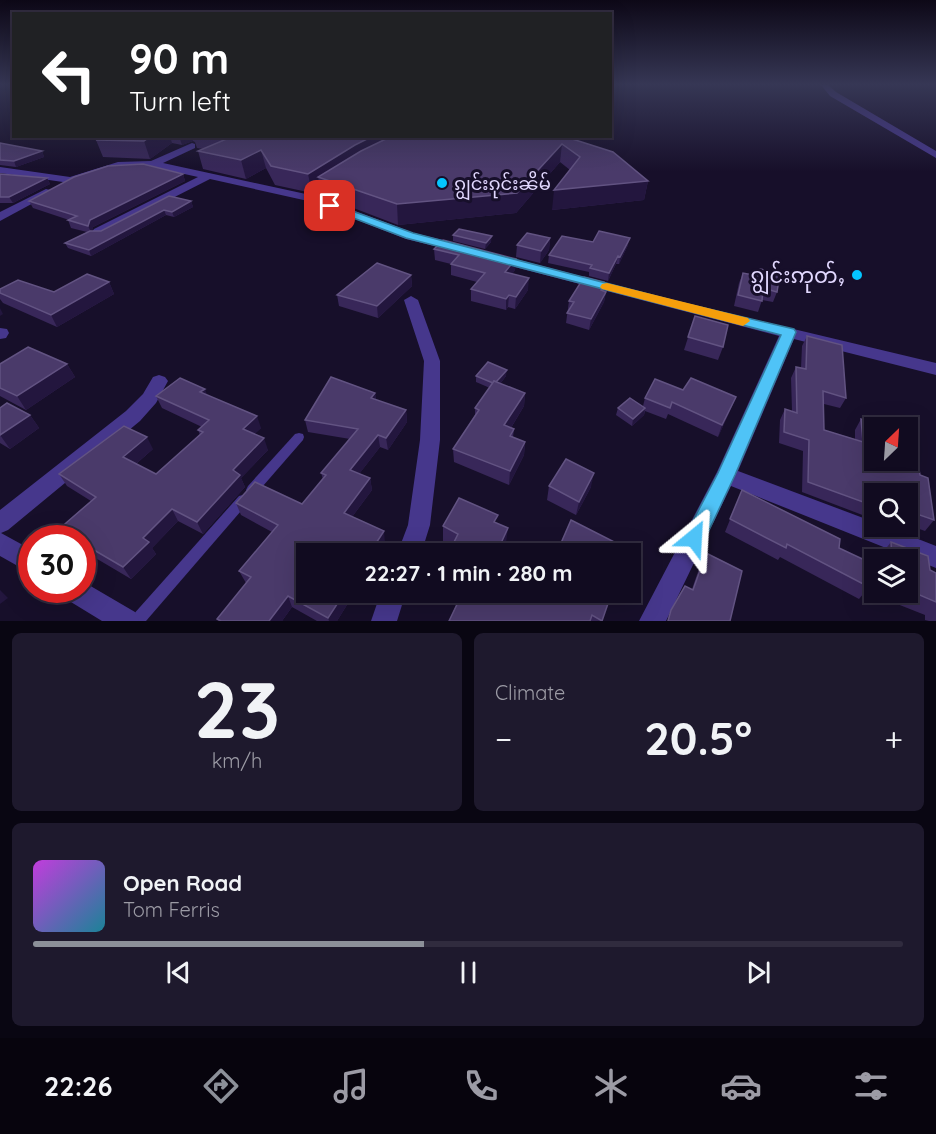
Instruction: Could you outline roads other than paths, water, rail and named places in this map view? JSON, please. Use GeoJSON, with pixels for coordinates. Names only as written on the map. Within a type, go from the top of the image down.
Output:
{"type":"FeatureCollection","features":[{"type":"Feature","properties":{"kind":"street"},"geometry":{"type":"LineString","coordinates":[[867,114],[936,155]]}},
{"type":"Feature","properties":{"kind":"street"},"geometry":{"type":"LineString","coordinates":[[153,164],[192,146]]}},
{"type":"Feature","properties":{"kind":"street"},"geometry":{"type":"LineString","coordinates":[[0,218],[70,180],[118,165],[153,164],[311,198],[410,236],[677,306],[936,369]]}},
{"type":"Feature","properties":{"kind":"street"},"geometry":{"type":"LineString","coordinates":[[0,170],[70,180]]}},
{"type":"Feature","properties":{"kind":"street"},"geometry":{"type":"LineString","coordinates":[[98,232],[210,175]]}},
{"type":"Feature","properties":{"kind":"street"},"geometry":{"type":"LineString","coordinates":[[411,300],[432,361],[430,440],[419,525],[413,543]]}},
{"type":"Feature","properties":{"kind":"street"},"geometry":{"type":"LineString","coordinates":[[652,621],[726,475],[789,332]]}},
{"type":"Feature","properties":{"kind":"street"},"geometry":{"type":"LineString","coordinates":[[0,523],[134,416],[150,398],[159,381]]}},
{"type":"Feature","properties":{"kind":"street"},"geometry":{"type":"LineString","coordinates":[[726,475],[936,557]]}},
{"type":"Feature","properties":{"kind":"street"},"geometry":{"type":"LineString","coordinates":[[0,543],[18,554]]}},
{"type":"Feature","properties":{"kind":"street"},"geometry":{"type":"LineString","coordinates":[[96,603],[126,621]]}},
{"type":"Feature","properties":{"kind":"street"},"geometry":{"type":"LineString","coordinates":[[384,621],[390,603]]}},
{"type":"Feature","properties":{"kind":"lane"},"geometry":{"type":"LineString","coordinates":[[311,198],[335,181]]}},
{"type":"Feature","properties":{"kind":"lane"},"geometry":{"type":"LineString","coordinates":[[137,621],[298,437]]}},
{"type":"Feature","properties":{"kind":"place","name":"ၵျွင်းၵုင်းၼိမ်"},"geometry":{"type":"Point","coordinates":[442,183]}},
{"type":"Feature","properties":{"kind":"place","name":"ၵျွင်းဢုတ်ႇ"},"geometry":{"type":"Point","coordinates":[857,275]}}]}
